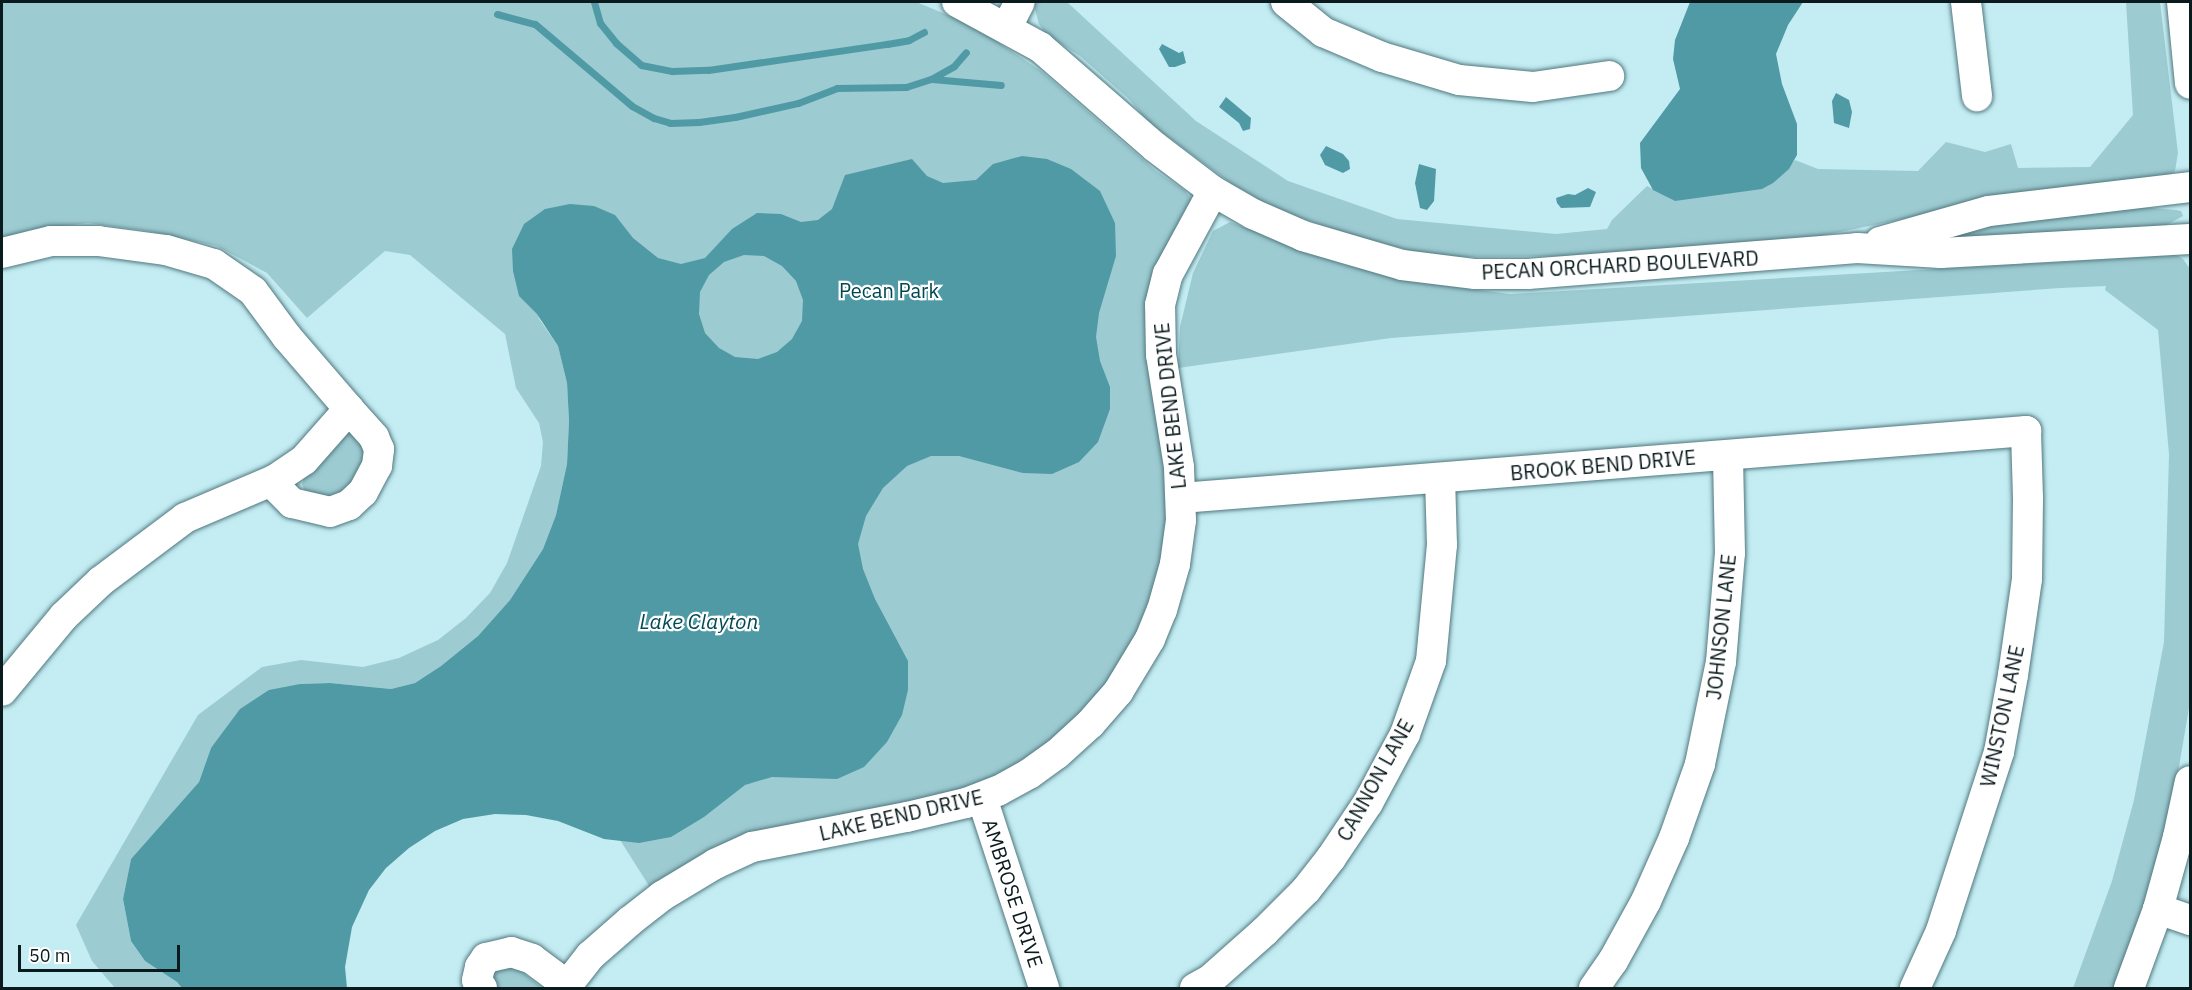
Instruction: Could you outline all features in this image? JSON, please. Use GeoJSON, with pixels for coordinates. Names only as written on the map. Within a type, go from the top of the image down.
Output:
{"type":"FeatureCollection","features":[{"type":"Feature","properties":{"kind":"street"},"geometry":{"type":"LineString","coordinates":[[1286,2],[1323,32],[1382,57],[1459,80],[1533,87],[1609,76]]}},
{"type":"Feature","properties":{"kind":"street"},"geometry":{"type":"LineString","coordinates":[[1966,2],[1977,96]]}},
{"type":"Feature","properties":{"kind":"street"},"geometry":{"type":"LineString","coordinates":[[2182,2],[2190,84]]}},
{"type":"Feature","properties":{"kind":"street","name":"PECAN ORCHARD BOULEVARD"},"geometry":{"type":"LineString","coordinates":[[967,4],[1014,14],[1040,47],[1155,147],[1213,191],[1253,214],[1303,236],[1360,254],[1449,272],[1550,273],[1857,248],[1941,253],[2190,239]]}},
{"type":"Feature","properties":{"kind":"street","name":"PECAN ORCHARD BOULEVARD"},"geometry":{"type":"LineString","coordinates":[[1857,248],[1989,211],[2190,187]]}},
{"type":"Feature","properties":{"kind":"street","name":"LAKE BEND DRIVE"},"geometry":{"type":"LineString","coordinates":[[566,987],[590,956],[662,896],[706,869],[752,847],[867,826],[982,798],[1029,774],[1057,754],[1090,724],[1118,692],[1135,667],[1162,610],[1175,564],[1180,498],[1179,467],[1161,355],[1160,304],[1168,274],[1213,191]]}},
{"type":"Feature","properties":{"kind":"street"},"geometry":{"type":"LineString","coordinates":[[2,253],[51,241],[98,241],[166,250],[199,258],[242,281],[272,313],[287,337],[374,437],[378,449],[376,466],[363,492],[349,506],[330,512],[292,503],[276,487],[274,480]]}},
{"type":"Feature","properties":{"kind":"street"},"geometry":{"type":"LineString","coordinates":[[2,691],[64,616],[142,548],[185,518],[274,480],[304,460],[349,409]]}},
{"type":"Feature","properties":{"kind":"street","name":"BROOK BEND DRIVE"},"geometry":{"type":"LineString","coordinates":[[1180,498],[2025,431]]}},
{"type":"Feature","properties":{"kind":"street","name":"WINSTON LANE"},"geometry":{"type":"LineString","coordinates":[[1916,988],[1941,931],[1999,752],[2013,675],[2026,579],[2025,431]]}},
{"type":"Feature","properties":{"kind":"street","name":"JOHNSON LANE"},"geometry":{"type":"LineString","coordinates":[[1594,988],[1613,961],[1646,901],[1674,838],[1700,764],[1721,662],[1730,553],[1728,455]]}},
{"type":"Feature","properties":{"kind":"street","name":"CANNON LANE"},"geometry":{"type":"LineString","coordinates":[[1195,988],[1211,979],[1265,931],[1306,890],[1331,858],[1368,802],[1405,734],[1431,661],[1442,545],[1440,478]]}},
{"type":"Feature","properties":{"kind":"street"},"geometry":{"type":"LineString","coordinates":[[2129,988],[2158,909],[2178,837],[2190,780]]}},
{"type":"Feature","properties":{"kind":"street","name":"AMBROSE DRIVE"},"geometry":{"type":"LineString","coordinates":[[982,798],[1044,988]]}},
{"type":"Feature","properties":{"kind":"street"},"geometry":{"type":"LineString","coordinates":[[2158,909],[2190,920]]}},
{"type":"Feature","properties":{"kind":"street"},"geometry":{"type":"LineString","coordinates":[[482,988],[477,980],[480,967],[486,958],[511,952],[532,959],[566,987]]}},
{"type":"Feature","properties":{"kind":"green space","name":"Pecan Park"},"geometry":{"type":"Polygon","coordinates":[[[2,2],[916,2],[972,25],[1041,71],[1156,171],[1185,191],[1192,200],[1157,291],[1176,507],[1138,649],[1040,758],[979,788],[651,889],[598,805],[678,456],[537,316],[558,346],[567,383],[569,421],[567,464],[556,515],[543,549],[510,600],[478,636],[441,666],[415,683],[391,689],[330,683],[300,684],[211,748],[199,782],[131,859],[123,899],[131,941],[145,961],[177,982],[182,988],[115,988],[92,961],[76,925],[198,715],[262,667],[301,660],[363,667],[399,658],[438,640],[466,618],[490,593],[507,563],[541,466],[543,442],[539,423],[516,388],[505,334],[410,255],[385,251],[307,318],[267,273],[217,246],[148,231],[88,223],[29,230],[2,240],[2,2]]]}},
{"type":"Feature","properties":{"kind":"green space"},"geometry":{"type":"Polygon","coordinates":[[[1033,2],[1067,2],[1196,121],[1288,181],[1397,219],[1556,234],[1607,229],[1612,220],[1647,186],[1675,201],[1782,174],[1795,160],[1818,169],[1918,171],[1946,142],[1985,152],[2011,144],[2018,168],[2090,167],[2133,115],[2126,2],[2160,2],[2178,153],[2175,171],[2161,181],[2014,196],[1811,238],[1614,256],[1438,257],[1367,240],[1279,211],[1232,184],[1148,122],[1130,100],[1080,56],[1046,34],[1039,24],[1033,2]]]}},
{"type":"Feature","properties":{"kind":"green space"},"geometry":{"type":"Polygon","coordinates":[[[2140,207],[2181,211],[2183,216],[2161,228],[1932,239],[2020,220],[2140,207]]]}},
{"type":"Feature","properties":{"kind":"green space"},"geometry":{"type":"Polygon","coordinates":[[[1230,222],[1342,264],[1424,283],[1510,294],[2176,255],[2183,259],[2190,269],[2190,702],[2173,802],[2150,889],[2115,988],[2073,988],[2112,881],[2134,800],[2164,642],[2169,454],[2158,330],[2105,290],[2106,286],[1391,338],[1178,368],[1180,327],[1193,273],[1213,231],[1230,222]]]}},
{"type":"Feature","properties":{"kind":"green space"},"geometry":{"type":"Polygon","coordinates":[[[340,427],[356,432],[366,449],[358,481],[336,499],[306,494],[302,484],[305,476],[340,427]]]}},
{"type":"Feature","properties":{"kind":"green space"},"geometry":{"type":"Polygon","coordinates":[[[495,966],[517,968],[542,988],[490,988],[495,966]]]}},
{"type":"Feature","properties":{"kind":"water"},"geometry":{"type":"Polygon","coordinates":[[[1690,2],[1803,2],[1788,25],[1776,54],[1782,84],[1797,124],[1797,155],[1789,169],[1762,189],[1675,201],[1653,190],[1641,168],[1640,143],[1680,89],[1673,59],[1675,40],[1690,2]]]}},
{"type":"Feature","properties":{"kind":"water"},"geometry":{"type":"Polygon","coordinates":[[[1162,44],[1179,53],[1183,51],[1186,63],[1169,67],[1159,49],[1162,44]]]}},
{"type":"Feature","properties":{"kind":"water"},"geometry":{"type":"Polygon","coordinates":[[[1836,93],[1849,100],[1852,112],[1849,128],[1834,123],[1832,101],[1836,93]]]}},
{"type":"Feature","properties":{"kind":"water"},"geometry":{"type":"Polygon","coordinates":[[[1226,97],[1251,118],[1250,129],[1243,131],[1239,123],[1219,107],[1226,97]]]}},
{"type":"Feature","properties":{"kind":"water"},"geometry":{"type":"Polygon","coordinates":[[[1326,146],[1343,154],[1349,161],[1350,169],[1343,173],[1325,165],[1320,155],[1326,146]]]}},
{"type":"Feature","properties":{"kind":"water","name":"Lake Clayton"},"geometry":{"type":"Polygon","coordinates":[[[1022,156],[1047,159],[1071,169],[1100,191],[1115,223],[1116,256],[1099,313],[1096,337],[1100,361],[1110,387],[1110,409],[1098,442],[1079,462],[1052,474],[1023,473],[959,456],[931,456],[907,466],[883,488],[866,516],[858,544],[863,569],[875,599],[908,661],[908,690],[902,715],[887,742],[864,767],[837,779],[772,777],[745,785],[704,817],[671,837],[639,843],[604,839],[558,821],[526,815],[495,814],[463,819],[435,831],[409,848],[386,868],[369,890],[352,927],[345,967],[347,988],[182,988],[177,982],[145,961],[131,941],[123,899],[131,859],[199,782],[211,748],[240,709],[269,690],[300,684],[330,683],[391,689],[415,683],[441,666],[478,636],[510,600],[543,549],[556,515],[567,464],[569,421],[567,383],[558,346],[537,314],[519,296],[513,271],[512,249],[524,224],[545,209],[570,204],[594,206],[615,215],[633,238],[658,258],[681,264],[705,258],[732,229],[757,213],[781,214],[801,222],[818,220],[832,209],[845,175],[912,159],[927,176],[943,183],[976,180],[993,164],[1022,156]],[[744,255],[724,262],[709,275],[700,292],[699,314],[705,333],[719,348],[735,357],[758,359],[777,352],[792,339],[802,321],[803,300],[796,281],[782,266],[764,256],[744,255]]]}},
{"type":"Feature","properties":{"kind":"water"},"geometry":{"type":"Polygon","coordinates":[[[1419,164],[1436,169],[1434,201],[1427,210],[1420,208],[1415,183],[1419,164]]]}},
{"type":"Feature","properties":{"kind":"water"},"geometry":{"type":"Polygon","coordinates":[[[1588,188],[1596,192],[1590,207],[1561,208],[1557,203],[1556,198],[1568,194],[1575,195],[1588,188]]]}},
{"type":"Feature","properties":{"kind":"waterway"},"geometry":{"type":"LineString","coordinates":[[594,2],[600,23],[616,43],[641,65],[672,71],[708,70],[887,44],[909,40],[924,32]]}},
{"type":"Feature","properties":{"kind":"waterway"},"geometry":{"type":"LineString","coordinates":[[497,14],[535,24],[632,106],[654,118],[670,123],[735,117],[798,103],[837,88],[906,87],[931,79],[954,66],[966,52]]}},
{"type":"Feature","properties":{"kind":"waterway"},"geometry":{"type":"LineString","coordinates":[[932,79],[1001,85]]}}]}
